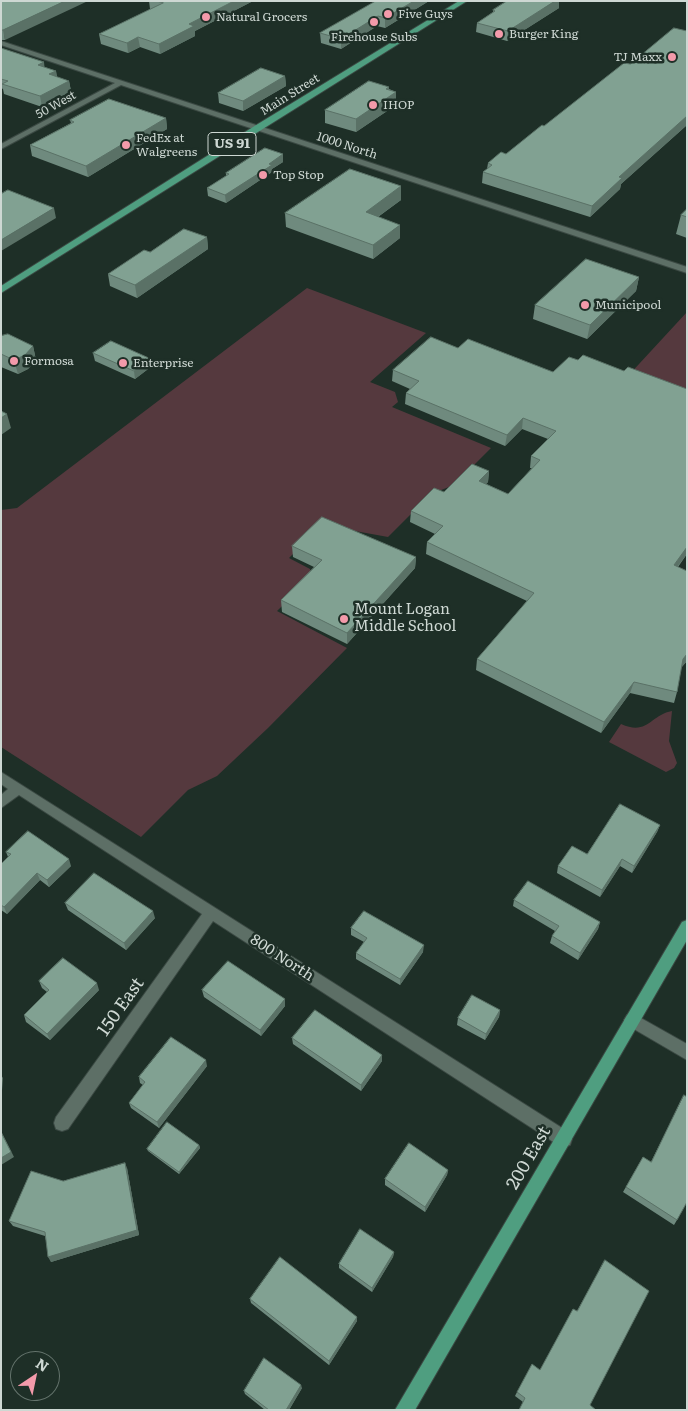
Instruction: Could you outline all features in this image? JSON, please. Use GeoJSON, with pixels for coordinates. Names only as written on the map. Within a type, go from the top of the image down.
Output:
{"type":"FeatureCollection","features":[{"type":"Feature","properties":{"kind":"main road","name":"Main Street"},"geometry":{"type":"LineString","coordinates":[[1,290],[256,129],[464,1]]}},
{"type":"Feature","properties":{"kind":"main road","name":"200 East"},"geometry":{"type":"LineString","coordinates":[[404,1410],[687,926]]}},
{"type":"Feature","properties":{"kind":"street","name":"1000 North"},"geometry":{"type":"LineString","coordinates":[[1,43],[256,129],[687,270]]}},
{"type":"Feature","properties":{"kind":"street"},"geometry":{"type":"LineString","coordinates":[[2,53],[14,47]]}},
{"type":"Feature","properties":{"kind":"street","name":"50 West"},"geometry":{"type":"LineString","coordinates":[[1,147],[120,82]]}},
{"type":"Feature","properties":{"kind":"street","name":"800 North"},"geometry":{"type":"LineString","coordinates":[[1,777],[564,1139]]}},
{"type":"Feature","properties":{"kind":"street"},"geometry":{"type":"LineString","coordinates":[[1,803],[18,788]]}},
{"type":"Feature","properties":{"kind":"street","name":"150 East"},"geometry":{"type":"LineString","coordinates":[[62,1123],[211,912]]}},
{"type":"Feature","properties":{"kind":"street"},"geometry":{"type":"LineString","coordinates":[[632,1020],[687,1052]]}},
{"type":"Feature","properties":{"kind":"shaded area"},"geometry":{"type":"Polygon","coordinates":[[[307,288],[426,333],[370,382],[395,392],[398,402],[392,407],[491,448],[454,485],[431,494],[388,537],[322,525],[289,558],[310,569],[312,577],[277,611],[347,648],[268,728],[217,776],[188,790],[141,837],[1,747],[1,510],[17,508],[307,288]]]}},
{"type":"Feature","properties":{"kind":"shaded area"},"geometry":{"type":"Polygon","coordinates":[[[687,312],[687,399],[627,377],[687,312]]]}},
{"type":"Feature","properties":{"kind":"shaded area"},"geometry":{"type":"Polygon","coordinates":[[[672,711],[669,741],[677,763],[674,768],[666,772],[609,742],[621,724],[637,728],[672,711]]]}},
{"type":"Feature","properties":{"kind":"building"},"geometry":{"type":"Polygon","coordinates":[[[1,1],[65,1],[1,30],[1,1]]]}},
{"type":"Feature","properties":{"kind":"building"},"geometry":{"type":"Polygon","coordinates":[[[157,1],[234,1],[189,24],[194,26],[159,44],[138,37],[127,43],[99,34],[163,3],[157,1]]]}},
{"type":"Feature","properties":{"kind":"building"},"geometry":{"type":"Polygon","coordinates":[[[376,1],[414,1],[385,18],[378,16],[341,39],[320,33],[376,1]]]}},
{"type":"Feature","properties":{"kind":"building"},"geometry":{"type":"Polygon","coordinates":[[[507,1],[555,1],[508,31],[477,23],[507,1]]]}},
{"type":"Feature","properties":{"kind":"building"},"geometry":{"type":"Polygon","coordinates":[[[674,28],[687,31],[687,116],[619,177],[622,178],[592,206],[483,172],[492,165],[488,163],[501,152],[506,154],[624,63],[630,64],[674,28]]]}},
{"type":"Feature","properties":{"kind":"building"},"geometry":{"type":"Polygon","coordinates":[[[1,48],[44,62],[38,65],[56,71],[49,74],[69,81],[40,96],[2,84],[8,81],[1,79],[1,48]]]}},
{"type":"Feature","properties":{"kind":"building"},"geometry":{"type":"Polygon","coordinates":[[[261,68],[285,76],[243,101],[218,93],[261,68]]]}},
{"type":"Feature","properties":{"kind":"building"},"geometry":{"type":"Polygon","coordinates":[[[369,81],[389,87],[386,89],[396,92],[356,119],[325,110],[369,81]]]}},
{"type":"Feature","properties":{"kind":"building"},"geometry":{"type":"Polygon","coordinates":[[[109,99],[166,118],[86,166],[30,145],[74,122],[70,120],[109,99]]]}},
{"type":"Feature","properties":{"kind":"building"},"geometry":{"type":"Polygon","coordinates":[[[265,148],[283,154],[269,164],[272,165],[225,195],[207,188],[229,174],[226,173],[265,148]]]}},
{"type":"Feature","properties":{"kind":"building"},"geometry":{"type":"Polygon","coordinates":[[[350,169],[401,186],[366,212],[400,225],[373,245],[285,213],[350,169]]]}},
{"type":"Feature","properties":{"kind":"building"},"geometry":{"type":"Polygon","coordinates":[[[8,190],[54,208],[1,240],[1,194],[8,190]]]}},
{"type":"Feature","properties":{"kind":"building"},"geometry":{"type":"Polygon","coordinates":[[[687,209],[687,217],[681,215],[687,209]]]}},
{"type":"Feature","properties":{"kind":"building"},"geometry":{"type":"Polygon","coordinates":[[[184,229],[207,237],[135,285],[108,274],[144,250],[150,252],[184,229]]]}},
{"type":"Feature","properties":{"kind":"building","name":"Municipool"},"geometry":{"type":"Polygon","coordinates":[[[586,259],[639,277],[590,325],[535,305],[586,259]]]}},
{"type":"Feature","properties":{"kind":"building"},"geometry":{"type":"Polygon","coordinates":[[[8,334],[33,346],[25,355],[14,360],[1,354],[1,336],[8,334]]]}},
{"type":"Feature","properties":{"kind":"building","name":"Mount Logan Middle School"},"geometry":{"type":"Polygon","coordinates":[[[431,337],[458,348],[468,339],[553,372],[569,357],[578,360],[583,355],[624,371],[628,367],[687,389],[687,547],[674,565],[687,571],[687,654],[683,659],[677,692],[634,682],[604,722],[477,659],[534,593],[427,542],[443,526],[411,511],[434,488],[444,492],[472,464],[489,471],[479,481],[508,494],[540,460],[531,456],[556,431],[523,418],[507,435],[406,393],[419,381],[393,370],[431,337]]]}},
{"type":"Feature","properties":{"kind":"building"},"geometry":{"type":"Polygon","coordinates":[[[111,341],[151,359],[134,371],[93,353],[111,341]]]}},
{"type":"Feature","properties":{"kind":"building"},"geometry":{"type":"Polygon","coordinates":[[[1,411],[7,414],[1,418],[1,411]]]}},
{"type":"Feature","properties":{"kind":"building"},"geometry":{"type":"Polygon","coordinates":[[[322,517],[416,557],[347,633],[281,600],[322,560],[292,546],[322,517]]]}},
{"type":"Feature","properties":{"kind":"building"},"geometry":{"type":"Polygon","coordinates":[[[620,804],[660,825],[634,866],[622,859],[602,890],[558,866],[572,846],[587,854],[620,804]]]}},
{"type":"Feature","properties":{"kind":"building"},"geometry":{"type":"Polygon","coordinates":[[[28,831],[69,859],[47,880],[37,873],[4,907],[1,905],[1,864],[11,854],[6,852],[28,831]]]}},
{"type":"Feature","properties":{"kind":"building"},"geometry":{"type":"Polygon","coordinates":[[[94,873],[153,911],[124,943],[65,903],[94,873]]]}},
{"type":"Feature","properties":{"kind":"building"},"geometry":{"type":"Polygon","coordinates":[[[528,881],[600,922],[580,953],[552,936],[559,926],[514,900],[528,881]]]}},
{"type":"Feature","properties":{"kind":"building"},"geometry":{"type":"Polygon","coordinates":[[[364,911],[424,945],[400,979],[356,953],[367,938],[351,928],[364,911]]]}},
{"type":"Feature","properties":{"kind":"building"},"geometry":{"type":"Polygon","coordinates":[[[63,958],[97,983],[47,1034],[24,1015],[49,990],[39,981],[63,958]]]}},
{"type":"Feature","properties":{"kind":"building"},"geometry":{"type":"Polygon","coordinates":[[[228,961],[285,999],[260,1030],[202,990],[228,961]]]}},
{"type":"Feature","properties":{"kind":"building"},"geometry":{"type":"Polygon","coordinates":[[[472,995],[500,1010],[486,1034],[458,1018],[472,995]]]}},
{"type":"Feature","properties":{"kind":"building"},"geometry":{"type":"Polygon","coordinates":[[[315,1010],[382,1055],[361,1085],[292,1038],[315,1010]]]}},
{"type":"Feature","properties":{"kind":"building"},"geometry":{"type":"Polygon","coordinates":[[[171,1037],[206,1060],[157,1122],[129,1103],[145,1082],[139,1077],[171,1037]]]}},
{"type":"Feature","properties":{"kind":"building"},"geometry":{"type":"Polygon","coordinates":[[[684,1095],[687,1097],[687,1202],[677,1220],[626,1187],[643,1157],[651,1162],[684,1095]]]}},
{"type":"Feature","properties":{"kind":"building"},"geometry":{"type":"Polygon","coordinates":[[[167,1122],[199,1145],[179,1172],[147,1149],[167,1122]]]}},
{"type":"Feature","properties":{"kind":"building"},"geometry":{"type":"Polygon","coordinates":[[[1,1132],[11,1152],[1,1158],[1,1132]]]}},
{"type":"Feature","properties":{"kind":"building"},"geometry":{"type":"Polygon","coordinates":[[[409,1143],[448,1170],[425,1207],[385,1179],[409,1143]]]}},
{"type":"Feature","properties":{"kind":"building"},"geometry":{"type":"Polygon","coordinates":[[[125,1163],[137,1230],[48,1257],[45,1232],[9,1221],[31,1171],[63,1181],[125,1163]]]}},
{"type":"Feature","properties":{"kind":"building"},"geometry":{"type":"Polygon","coordinates":[[[360,1229],[394,1252],[372,1288],[339,1264],[360,1229]]]}},
{"type":"Feature","properties":{"kind":"building"},"geometry":{"type":"Polygon","coordinates":[[[280,1257],[357,1317],[329,1361],[250,1299],[280,1257]]]}},
{"type":"Feature","properties":{"kind":"building"},"geometry":{"type":"Polygon","coordinates":[[[605,1260],[649,1291],[590,1405],[596,1410],[519,1410],[525,1398],[517,1392],[532,1364],[540,1370],[573,1309],[577,1311],[605,1260]]]}},
{"type":"Feature","properties":{"kind":"building"},"geometry":{"type":"Polygon","coordinates":[[[264,1358],[301,1385],[286,1410],[269,1410],[244,1391],[264,1358]]]}},
{"type":"Feature","properties":{"kind":"place","name":"Five Guys"},"geometry":{"type":"Point","coordinates":[388,14]}},
{"type":"Feature","properties":{"kind":"place","name":"Natural Grocers"},"geometry":{"type":"Point","coordinates":[206,17]}},
{"type":"Feature","properties":{"kind":"place","name":"Firehouse Subs"},"geometry":{"type":"Point","coordinates":[374,22]}},
{"type":"Feature","properties":{"kind":"place","name":"Burger King"},"geometry":{"type":"Point","coordinates":[499,34]}},
{"type":"Feature","properties":{"kind":"place","name":"TJ Maxx"},"geometry":{"type":"Point","coordinates":[672,57]}},
{"type":"Feature","properties":{"kind":"place","name":"IHOP"},"geometry":{"type":"Point","coordinates":[373,105]}},
{"type":"Feature","properties":{"kind":"place","name":"FedEx at Walgreens"},"geometry":{"type":"Point","coordinates":[126,145]}},
{"type":"Feature","properties":{"kind":"place","name":"Top Stop"},"geometry":{"type":"Point","coordinates":[263,175]}},
{"type":"Feature","properties":{"kind":"place","name":"Municipool"},"geometry":{"type":"Point","coordinates":[585,305]}},
{"type":"Feature","properties":{"kind":"place","name":"Formosa"},"geometry":{"type":"Point","coordinates":[14,361]}},
{"type":"Feature","properties":{"kind":"place","name":"Enterprise"},"geometry":{"type":"Point","coordinates":[123,363]}},
{"type":"Feature","properties":{"kind":"place","name":"Mount Logan Middle School"},"geometry":{"type":"Point","coordinates":[344,619]}}]}
